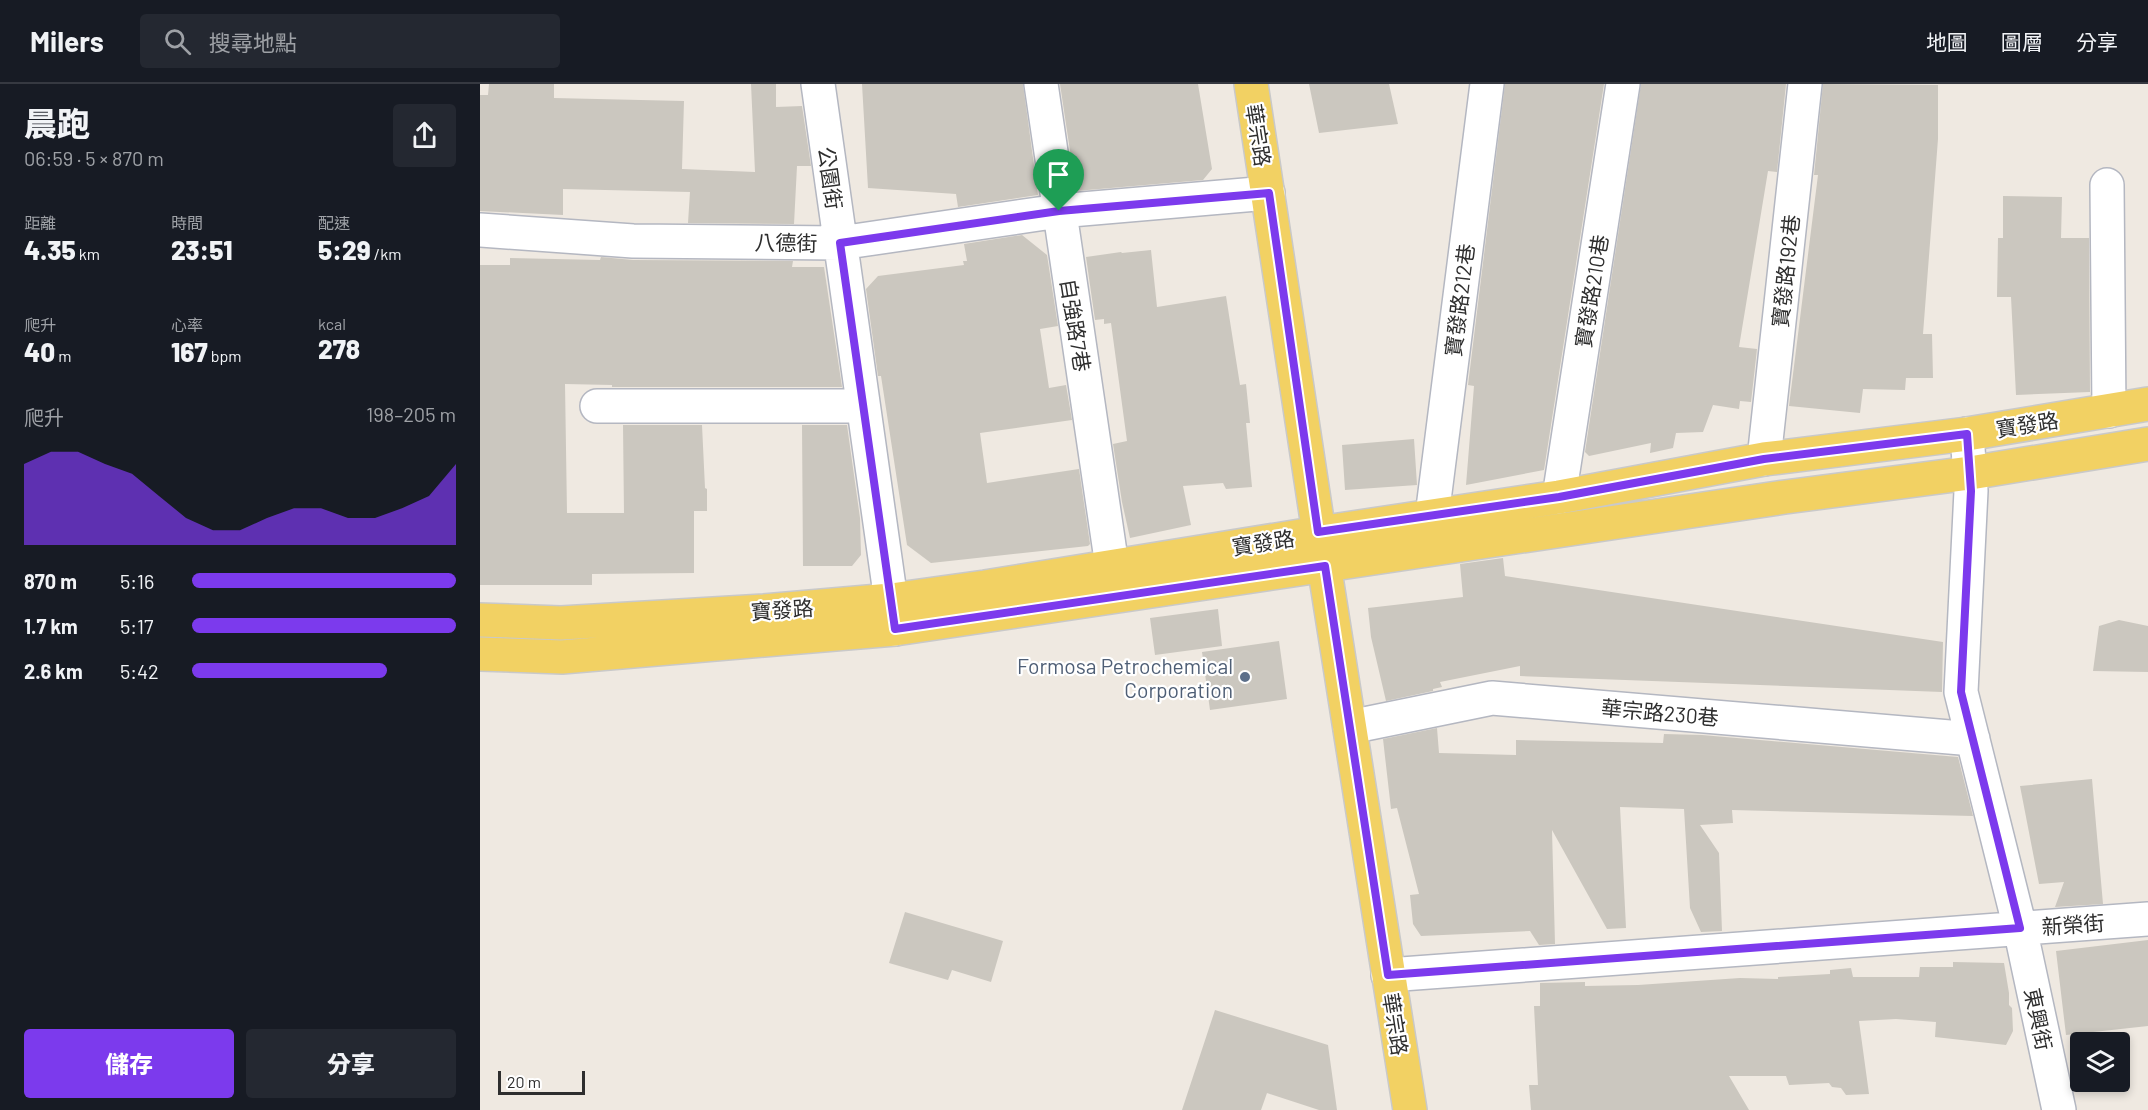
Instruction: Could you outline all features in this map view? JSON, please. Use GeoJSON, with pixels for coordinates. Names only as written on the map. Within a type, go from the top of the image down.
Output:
{"type":"FeatureCollection","features":[{"type":"Feature","properties":{"kind":"main road","name":"華宗路"},"geometry":{"type":"LineString","coordinates":[[1251,84],[1318,532],[1410,1110]]}},
{"type":"Feature","properties":{"kind":"main road","name":"寶發路"},"geometry":{"type":"LineString","coordinates":[[480,620],[561,624],[764,611],[893,615],[1112,566],[1318,532],[1559,497],[1764,459],[1967,434],[2148,404]]}},
{"type":"Feature","properties":{"kind":"main road","name":"寶發路"},"geometry":{"type":"LineString","coordinates":[[480,654],[562,657],[893,615],[1325,566],[2148,444]]}},
{"type":"Feature","properties":{"kind":"street","name":"公園街"},"geometry":{"type":"LineString","coordinates":[[818,84],[893,615]]}},
{"type":"Feature","properties":{"kind":"street","name":"自強路7巷"},"geometry":{"type":"LineString","coordinates":[[1041,84],[1112,566]]}},
{"type":"Feature","properties":{"kind":"street","name":"寶發路212巷"},"geometry":{"type":"LineString","coordinates":[[1432,516],[1486,84]]}},
{"type":"Feature","properties":{"kind":"street","name":"寶發路210巷"},"geometry":{"type":"LineString","coordinates":[[1559,497],[1623,84]]}},
{"type":"Feature","properties":{"kind":"street","name":"寶發路192巷"},"geometry":{"type":"LineString","coordinates":[[1764,459],[1805,84]]}},
{"type":"Feature","properties":{"kind":"street"},"geometry":{"type":"LineString","coordinates":[[2107,185],[2109,411]]}},
{"type":"Feature","properties":{"kind":"street","name":"八德街"},"geometry":{"type":"LineString","coordinates":[[480,230],[633,241],[840,243],[1059,211],[1269,193]]}},
{"type":"Feature","properties":{"kind":"street"},"geometry":{"type":"LineString","coordinates":[[597,406],[862,406]]}},
{"type":"Feature","properties":{"kind":"street","name":"東興街"},"geometry":{"type":"LineString","coordinates":[[1967,434],[1971,491],[1961,692],[2020,928],[2059,1110]]}},
{"type":"Feature","properties":{"kind":"street","name":"華宗路230巷"},"geometry":{"type":"LineString","coordinates":[[1350,726],[1492,698],[1973,739]]}},
{"type":"Feature","properties":{"kind":"street","name":"新榮街"},"geometry":{"type":"LineString","coordinates":[[1388,975],[2148,919]]}},
{"type":"Feature","properties":{"kind":"building"},"geometry":{"type":"Polygon","coordinates":[[[489,84],[554,84],[554,98],[684,101],[682,169],[755,172],[751,84],[776,84],[776,107],[802,106],[811,166],[797,166],[794,224],[688,223],[690,192],[563,189],[563,215],[480,211],[480,95],[488,95],[489,84]]]}},
{"type":"Feature","properties":{"kind":"building"},"geometry":{"type":"Polygon","coordinates":[[[862,84],[1023,84],[1038,195],[958,207],[956,194],[868,188],[862,84]]]}},
{"type":"Feature","properties":{"kind":"building"},"geometry":{"type":"Polygon","coordinates":[[[1060,84],[1198,84],[1212,169],[1203,180],[1076,191],[1060,84]]]}},
{"type":"Feature","properties":{"kind":"building"},"geometry":{"type":"Polygon","coordinates":[[[1309,84],[1389,84],[1398,124],[1319,133],[1309,84]]]}},
{"type":"Feature","properties":{"kind":"building"},"geometry":{"type":"Polygon","coordinates":[[[1505,84],[1604,84],[1544,470],[1466,485],[1474,386],[1468,385],[1505,84]]]}},
{"type":"Feature","properties":{"kind":"building"},"geometry":{"type":"Polygon","coordinates":[[[1641,84],[1786,84],[1777,172],[1768,171],[1739,347],[1757,349],[1751,402],[1740,401],[1739,409],[1713,405],[1703,432],[1676,433],[1673,448],[1650,453],[1651,443],[1589,456],[1585,452],[1641,84]]]}},
{"type":"Feature","properties":{"kind":"building"},"geometry":{"type":"Polygon","coordinates":[[[1823,84],[1938,85],[1938,139],[1923,334],[1932,334],[1933,378],[1906,378],[1905,390],[1863,389],[1860,413],[1789,406],[1818,175],[1814,175],[1823,84]]]}},
{"type":"Feature","properties":{"kind":"building"},"geometry":{"type":"Polygon","coordinates":[[[2003,196],[2062,197],[2061,238],[2089,238],[2090,392],[2016,395],[2011,297],[1997,297],[1998,238],[2003,238],[2003,196]]]}},
{"type":"Feature","properties":{"kind":"building"},"geometry":{"type":"Polygon","coordinates":[[[1022,235],[1047,255],[1058,326],[1040,329],[1049,388],[1066,385],[1072,420],[980,433],[987,483],[1079,469],[1090,544],[931,563],[907,545],[881,376],[878,376],[866,289],[878,276],[964,265],[963,261],[967,261],[964,244],[1022,235]]]}},
{"type":"Feature","properties":{"kind":"building"},"geometry":{"type":"Polygon","coordinates":[[[1151,250],[1157,307],[1226,296],[1240,385],[1246,384],[1250,423],[1246,423],[1252,487],[1226,489],[1223,483],[1183,486],[1191,525],[1130,538],[1113,444],[1127,441],[1111,323],[1104,324],[1104,319],[1095,320],[1086,257],[1151,250]]]}},
{"type":"Feature","properties":{"kind":"building"},"geometry":{"type":"Polygon","coordinates":[[[601,257],[633,260],[793,261],[792,267],[824,267],[842,387],[612,387],[612,385],[565,384],[567,513],[624,513],[623,425],[702,425],[707,511],[694,511],[694,573],[592,574],[592,585],[480,585],[480,265],[510,265],[510,258],[600,260],[601,257]]]}},
{"type":"Feature","properties":{"kind":"building"},"geometry":{"type":"Polygon","coordinates":[[[802,425],[847,425],[860,518],[861,555],[852,566],[803,566],[802,425]]]}},
{"type":"Feature","properties":{"kind":"building"},"geometry":{"type":"Polygon","coordinates":[[[1414,439],[1417,485],[1345,490],[1342,445],[1414,439]]]}},
{"type":"Feature","properties":{"kind":"building"},"geometry":{"type":"Polygon","coordinates":[[[1503,558],[1505,576],[1943,642],[1942,692],[1520,676],[1520,666],[1440,682],[1442,687],[1433,689],[1433,691],[1386,701],[1371,637],[1368,608],[1463,597],[1460,564],[1503,558]]]}},
{"type":"Feature","properties":{"kind":"building"},"geometry":{"type":"Polygon","coordinates":[[[1218,609],[1222,646],[1155,655],[1150,618],[1218,609]]]}},
{"type":"Feature","properties":{"kind":"building"},"geometry":{"type":"Polygon","coordinates":[[[2119,620],[2148,626],[2148,672],[2093,671],[2099,626],[2119,620]]]}},
{"type":"Feature","properties":{"kind":"building","name":"Formosa Petrochemical Corporation"},"geometry":{"type":"Polygon","coordinates":[[[1279,641],[1287,699],[1210,710],[1202,652],[1279,641]]]}},
{"type":"Feature","properties":{"kind":"building"},"geometry":{"type":"Polygon","coordinates":[[[1437,728],[1439,753],[1516,755],[1516,740],[1663,743],[1664,734],[1702,735],[1958,757],[1973,816],[1732,810],[1733,823],[1700,825],[1719,853],[1722,931],[1701,932],[1690,908],[1684,809],[1620,807],[1626,928],[1607,929],[1552,830],[1555,944],[1539,945],[1530,931],[1421,936],[1413,924],[1410,895],[1419,894],[1397,808],[1391,809],[1383,739],[1437,728]]]}},
{"type":"Feature","properties":{"kind":"building"},"geometry":{"type":"Polygon","coordinates":[[[2092,779],[2103,904],[2055,907],[2064,882],[2039,884],[2020,786],[2092,779]]]}},
{"type":"Feature","properties":{"kind":"building"},"geometry":{"type":"Polygon","coordinates":[[[905,912],[1003,941],[991,982],[952,970],[948,980],[889,963],[905,912]]]}},
{"type":"Feature","properties":{"kind":"building"},"geometry":{"type":"Polygon","coordinates":[[[2148,940],[2148,1026],[2070,1032],[2070,1035],[2066,1035],[2056,951],[2148,940]]]}},
{"type":"Feature","properties":{"kind":"building"},"geometry":{"type":"Polygon","coordinates":[[[1953,962],[2004,963],[2009,1005],[2012,1008],[2013,1031],[2006,1045],[1935,1037],[1936,1022],[1896,1019],[1859,1021],[1869,1094],[1846,1095],[1841,1088],[1832,1087],[1829,1083],[1789,1085],[1786,1076],[1729,1076],[1749,1110],[1531,1110],[1529,1085],[1538,1085],[1534,1006],[1540,1006],[1540,983],[1585,982],[1585,986],[1740,978],[1778,979],[1778,977],[1830,974],[1830,970],[1851,968],[1853,977],[1919,977],[1920,967],[1953,967],[1953,962]]]}},
{"type":"Feature","properties":{"kind":"building"},"geometry":{"type":"Polygon","coordinates":[[[1215,1010],[1328,1045],[1337,1110],[1319,1110],[1267,1093],[1261,1110],[1182,1110],[1215,1010]]]}},
{"type":"Feature","properties":{"kind":"place","name":"Formosa Petrochemical Corporation"},"geometry":{"type":"Point","coordinates":[1245,677]}},
{"type":"Feature","properties":{"kind":"route"},"geometry":{"type":"LineString","coordinates":[[1269,193],[1318,532],[1559,497],[1764,459],[1967,434],[1971,491],[1961,692],[2020,928],[1388,975],[1325,566],[895,629],[840,243],[1059,211],[1269,193]]}}]}
